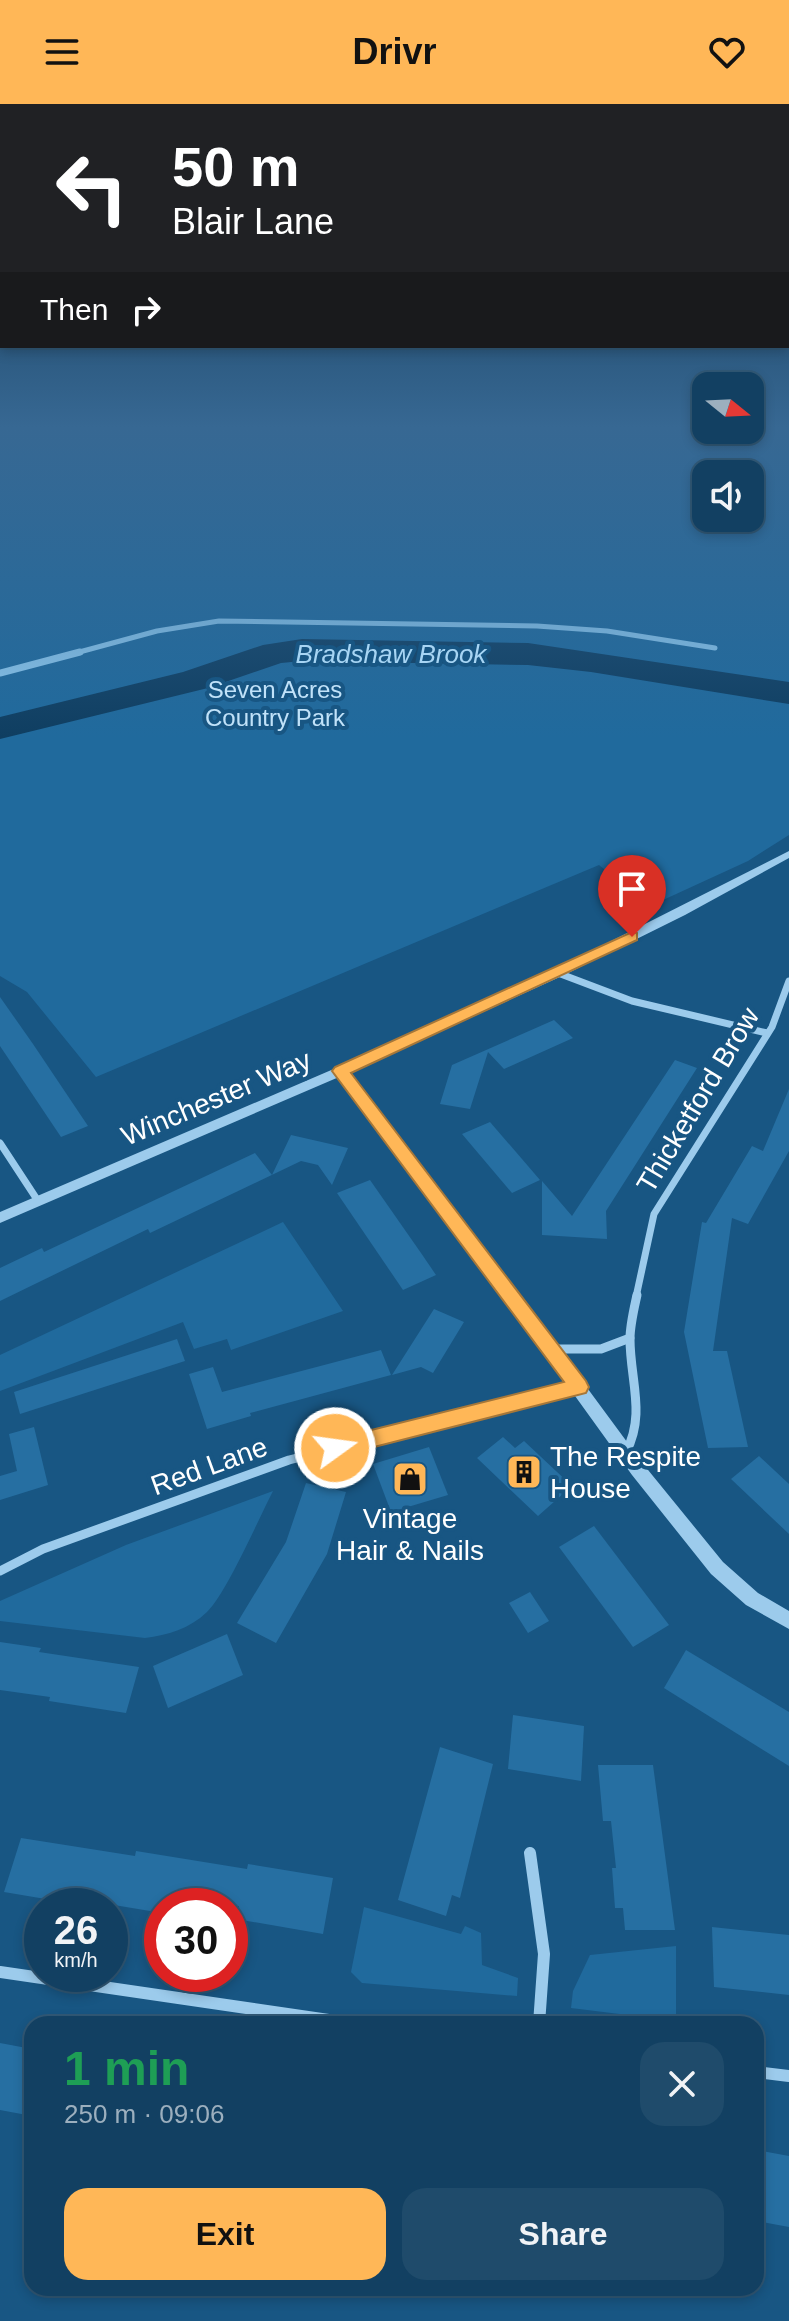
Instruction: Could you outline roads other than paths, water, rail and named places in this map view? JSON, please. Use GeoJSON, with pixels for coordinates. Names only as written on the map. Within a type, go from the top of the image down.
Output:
{"type":"FeatureCollection","features":[{"type":"Feature","properties":{"kind":"street","name":"Winchester Way"},"geometry":{"type":"LineString","coordinates":[[0,1218],[341,1071],[558,973],[789,854]]}},
{"type":"Feature","properties":{"kind":"street"},"geometry":{"type":"LineString","coordinates":[[558,973],[632,1001],[767,1033]]}},
{"type":"Feature","properties":{"kind":"street","name":"Thicketford Brow"},"geometry":{"type":"LineString","coordinates":[[626,1452],[636,1433],[638,1409],[630,1338],[641,1266],[654,1214],[767,1033],[789,981]]}},
{"type":"Feature","properties":{"kind":"street"},"geometry":{"type":"LineString","coordinates":[[341,1071],[626,1452],[717,1568],[752,1599],[789,1621]]}},
{"type":"Feature","properties":{"kind":"street"},"geometry":{"type":"LineString","coordinates":[[0,1143],[38,1201]]}},
{"type":"Feature","properties":{"kind":"street"},"geometry":{"type":"LineString","coordinates":[[551,1349],[591,1352],[616,1346],[630,1338]]}},
{"type":"Feature","properties":{"kind":"street","name":"Red Lane"},"geometry":{"type":"LineString","coordinates":[[0,1571],[43,1549],[289,1460],[579,1387]]}},
{"type":"Feature","properties":{"kind":"street"},"geometry":{"type":"LineString","coordinates":[[530,1853],[544,1954],[540,2016]]}},
{"type":"Feature","properties":{"kind":"street"},"geometry":{"type":"LineString","coordinates":[[0,1972],[301,2016]]}},
{"type":"Feature","properties":{"kind":"street"},"geometry":{"type":"LineString","coordinates":[[764,2073],[789,2076]]}},
{"type":"Feature","properties":{"kind":"waterway"},"geometry":{"type":"LineString","coordinates":[[72,654],[157,631],[219,621],[537,626],[607,631],[715,648]]}},
{"type":"Feature","properties":{"kind":"waterway","name":"Bradshaw Brook"},"geometry":{"type":"LineString","coordinates":[[0,728],[195,680],[276,653],[302,650],[528,654],[789,693]]}},
{"type":"Feature","properties":{"kind":"waterway"},"geometry":{"type":"LineString","coordinates":[[0,673],[80,652]]}},
{"type":"Feature","properties":{"kind":"place","name":"The Respite House"},"geometry":{"type":"Point","coordinates":[524,1472]}},
{"type":"Feature","properties":{"kind":"place","name":"Vintage Hair & Nails"},"geometry":{"type":"Point","coordinates":[410,1479]}},
{"type":"Feature","properties":{"kind":"park label","name":"Seven Acres Country Park"},"geometry":{"type":"Point","coordinates":[275,703]}}]}
